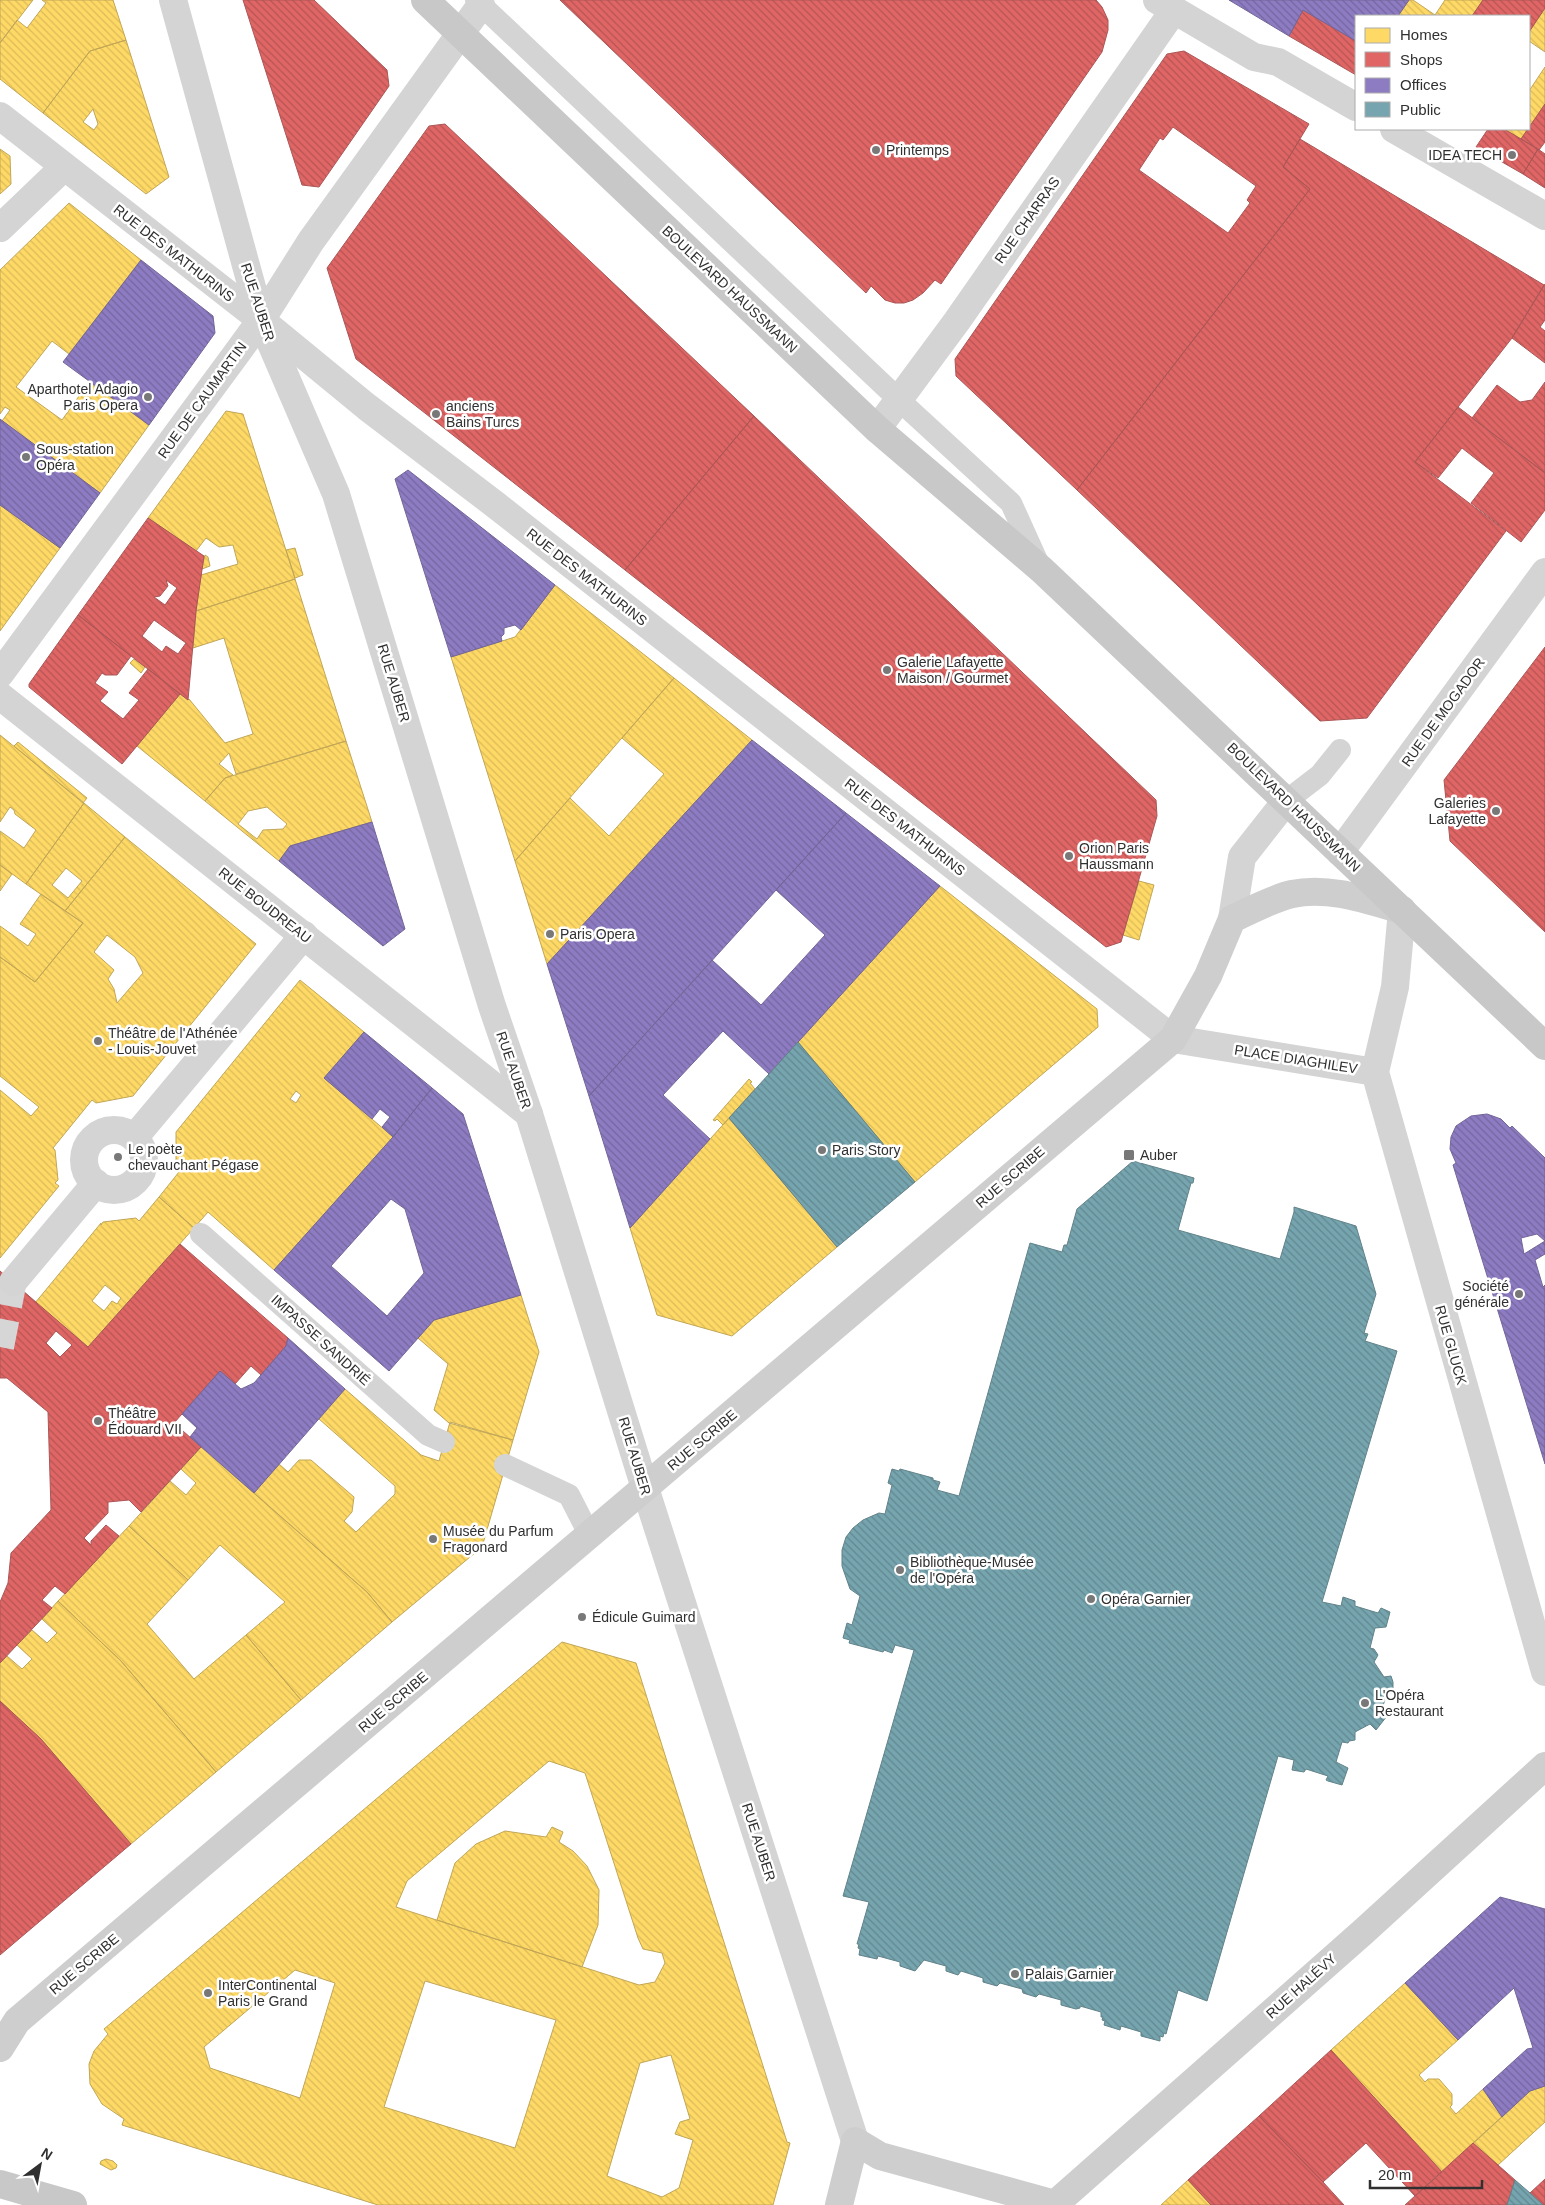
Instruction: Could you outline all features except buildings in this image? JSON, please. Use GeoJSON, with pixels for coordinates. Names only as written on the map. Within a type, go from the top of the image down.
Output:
{"type":"FeatureCollection","features":[{"type":"Feature","properties":{"kind":"main road","name":"BOULEVARD HAUSSMANN"},"geometry":{"type":"LineString","coordinates":[[425,0],[878,429],[1042,570],[1545,1046]]}},
{"type":"Feature","properties":{"kind":"main road"},"geometry":{"type":"LineString","coordinates":[[1232,919],[1292,894],[1314,892],[1351,896],[1402,910]]}},
{"type":"Feature","properties":{"kind":"main road","name":"RUE SCRIBE"},"geometry":{"type":"LineString","coordinates":[[0,2048],[17,2021],[1173,1039],[1208,976],[1232,919]]}},
{"type":"Feature","properties":{"kind":"main road","name":"RUE HALÉVY"},"geometry":{"type":"LineString","coordinates":[[1055,2205],[1421,1880],[1545,1766]]}},
{"type":"Feature","properties":{"kind":"main road"},"geometry":{"type":"LineString","coordinates":[[839,2205],[855,2141],[880,2156],[1055,2205]]}},
{"type":"Feature","properties":{"kind":"main road"},"geometry":{"type":"LineString","coordinates":[[0,2184],[73,2205]]}},
{"type":"Feature","properties":{"kind":"street","name":"RUE AUBER"},"geometry":{"type":"LineString","coordinates":[[173,0],[261,320],[336,494],[492,1006],[529,1114],[645,1488],[855,2141]]}},
{"type":"Feature","properties":{"kind":"street","name":"RUE DE CAUMARTIN"},"geometry":{"type":"LineString","coordinates":[[0,674],[261,320],[311,241],[461,34],[481,2]]}},
{"type":"Feature","properties":{"kind":"street","name":"RUE CHARRAS"},"geometry":{"type":"LineString","coordinates":[[878,429],[1166,5]]}},
{"type":"Feature","properties":{"kind":"street"},"geometry":{"type":"LineString","coordinates":[[1166,5],[1254,57],[1278,62],[1355,106]]}},
{"type":"Feature","properties":{"kind":"street","name":"RUE DES MATHURINS"},"geometry":{"type":"LineString","coordinates":[[0,116],[261,320],[367,407],[512,518],[1173,1039]]}},
{"type":"Feature","properties":{"kind":"street"},"geometry":{"type":"LineString","coordinates":[[1396,130],[1545,216]]}},
{"type":"Feature","properties":{"kind":"street"},"geometry":{"type":"LineString","coordinates":[[0,228],[64,167]]}},
{"type":"Feature","properties":{"kind":"street","name":"RUE DE MOGADOR"},"geometry":{"type":"LineString","coordinates":[[1340,852],[1545,572]]}},
{"type":"Feature","properties":{"kind":"street","name":"RUE BOUDREAU"},"geometry":{"type":"LineString","coordinates":[[0,696],[529,1114]]}},
{"type":"Feature","properties":{"kind":"street"},"geometry":{"type":"LineString","coordinates":[[1232,919],[1242,857],[1286,801]]}},
{"type":"Feature","properties":{"kind":"street","name":"PLACE DIAGHILEV"},"geometry":{"type":"LineString","coordinates":[[1173,1039],[1375,1072],[1395,987],[1402,910]]}},
{"type":"Feature","properties":{"kind":"street"},"geometry":{"type":"LineString","coordinates":[[134,1138],[304,935]]}},
{"type":"Feature","properties":{"kind":"street","name":"RUE GLUCK"},"geometry":{"type":"LineString","coordinates":[[1375,1072],[1545,1672]]}},
{"type":"Feature","properties":{"kind":"street"},"geometry":{"type":"LineString","coordinates":[[116,1130],[125,1132],[134,1138],[140,1144],[144,1154],[141,1174],[134,1182],[116,1190],[96,1183],[86,1168],[85,1158],[91,1141],[107,1131],[116,1130]]}},
{"type":"Feature","properties":{"kind":"street"},"geometry":{"type":"LineString","coordinates":[[13,1282],[96,1183]]}},
{"type":"Feature","properties":{"kind":"lane","name":"BOULEVARD HAUSSMANN"},"geometry":{"type":"LineString","coordinates":[[481,2],[899,400],[1011,504],[1042,570]]}},
{"type":"Feature","properties":{"kind":"lane"},"geometry":{"type":"LineString","coordinates":[[1286,801],[1320,775],[1340,750]]}},
{"type":"Feature","properties":{"kind":"lane","name":"IMPASSE SANDRIÉ"},"geometry":{"type":"LineString","coordinates":[[201,1234],[428,1435],[444,1442]]}},
{"type":"Feature","properties":{"kind":"lane"},"geometry":{"type":"LineString","coordinates":[[505,1465],[569,1495],[589,1534]]}},
{"type":"Feature","properties":{"kind":"tunnel"},"geometry":{"type":"LineString","coordinates":[[0,1347],[12,1285]]}},
{"type":"Feature","properties":{"kind":"place","name":"Printemps"},"geometry":{"type":"Point","coordinates":[876,150]}},
{"type":"Feature","properties":{"kind":"place","name":"IDEA TECH"},"geometry":{"type":"Point","coordinates":[1512,155]}},
{"type":"Feature","properties":{"kind":"place","name":"Aparthotel Adagio Paris Opera"},"geometry":{"type":"Point","coordinates":[148,397]}},
{"type":"Feature","properties":{"kind":"place","name":"anciens Bains Turcs"},"geometry":{"type":"Point","coordinates":[436,414]}},
{"type":"Feature","properties":{"kind":"place","name":"Sous-station Opéra"},"geometry":{"type":"Point","coordinates":[26,457]}},
{"type":"Feature","properties":{"kind":"place","name":"Galerie Lafayette Maison / Gourmet"},"geometry":{"type":"Point","coordinates":[887,670]}},
{"type":"Feature","properties":{"kind":"place","name":"Galeries Lafayette"},"geometry":{"type":"Point","coordinates":[1496,811]}},
{"type":"Feature","properties":{"kind":"place","name":"Orion Paris Haussmann"},"geometry":{"type":"Point","coordinates":[1069,856]}},
{"type":"Feature","properties":{"kind":"place","name":"Paris Opera"},"geometry":{"type":"Point","coordinates":[550,934]}},
{"type":"Feature","properties":{"kind":"place","name":"Théâtre de l'Athénée - Louis-Jouvet"},"geometry":{"type":"Point","coordinates":[98,1041]}},
{"type":"Feature","properties":{"kind":"place","name":"Paris Story"},"geometry":{"type":"Point","coordinates":[822,1150]}},
{"type":"Feature","properties":{"kind":"place","name":"Auber"},"geometry":{"type":"Point","coordinates":[1129,1155]}},
{"type":"Feature","properties":{"kind":"place","name":"Le poète chevauchant Pégase"},"geometry":{"type":"Point","coordinates":[118,1157]}},
{"type":"Feature","properties":{"kind":"place","name":"Société générale"},"geometry":{"type":"Point","coordinates":[1519,1294]}},
{"type":"Feature","properties":{"kind":"place","name":"Théâtre Édouard VII"},"geometry":{"type":"Point","coordinates":[98,1421]}},
{"type":"Feature","properties":{"kind":"place","name":"Musée du Parfum Fragonard"},"geometry":{"type":"Point","coordinates":[433,1539]}},
{"type":"Feature","properties":{"kind":"place","name":"Bibliothèque-Musée de l'Opéra"},"geometry":{"type":"Point","coordinates":[900,1570]}},
{"type":"Feature","properties":{"kind":"place","name":"Opéra Garnier"},"geometry":{"type":"Point","coordinates":[1091,1599]}},
{"type":"Feature","properties":{"kind":"place","name":"Édicule Guimard"},"geometry":{"type":"Point","coordinates":[582,1617]}},
{"type":"Feature","properties":{"kind":"place","name":"L'Opéra Restaurant"},"geometry":{"type":"Point","coordinates":[1365,1703]}},
{"type":"Feature","properties":{"kind":"place","name":"Palais Garnier"},"geometry":{"type":"Point","coordinates":[1015,1974]}},
{"type":"Feature","properties":{"kind":"place","name":"InterContinental Paris le Grand"},"geometry":{"type":"Point","coordinates":[208,1993]}}]}
